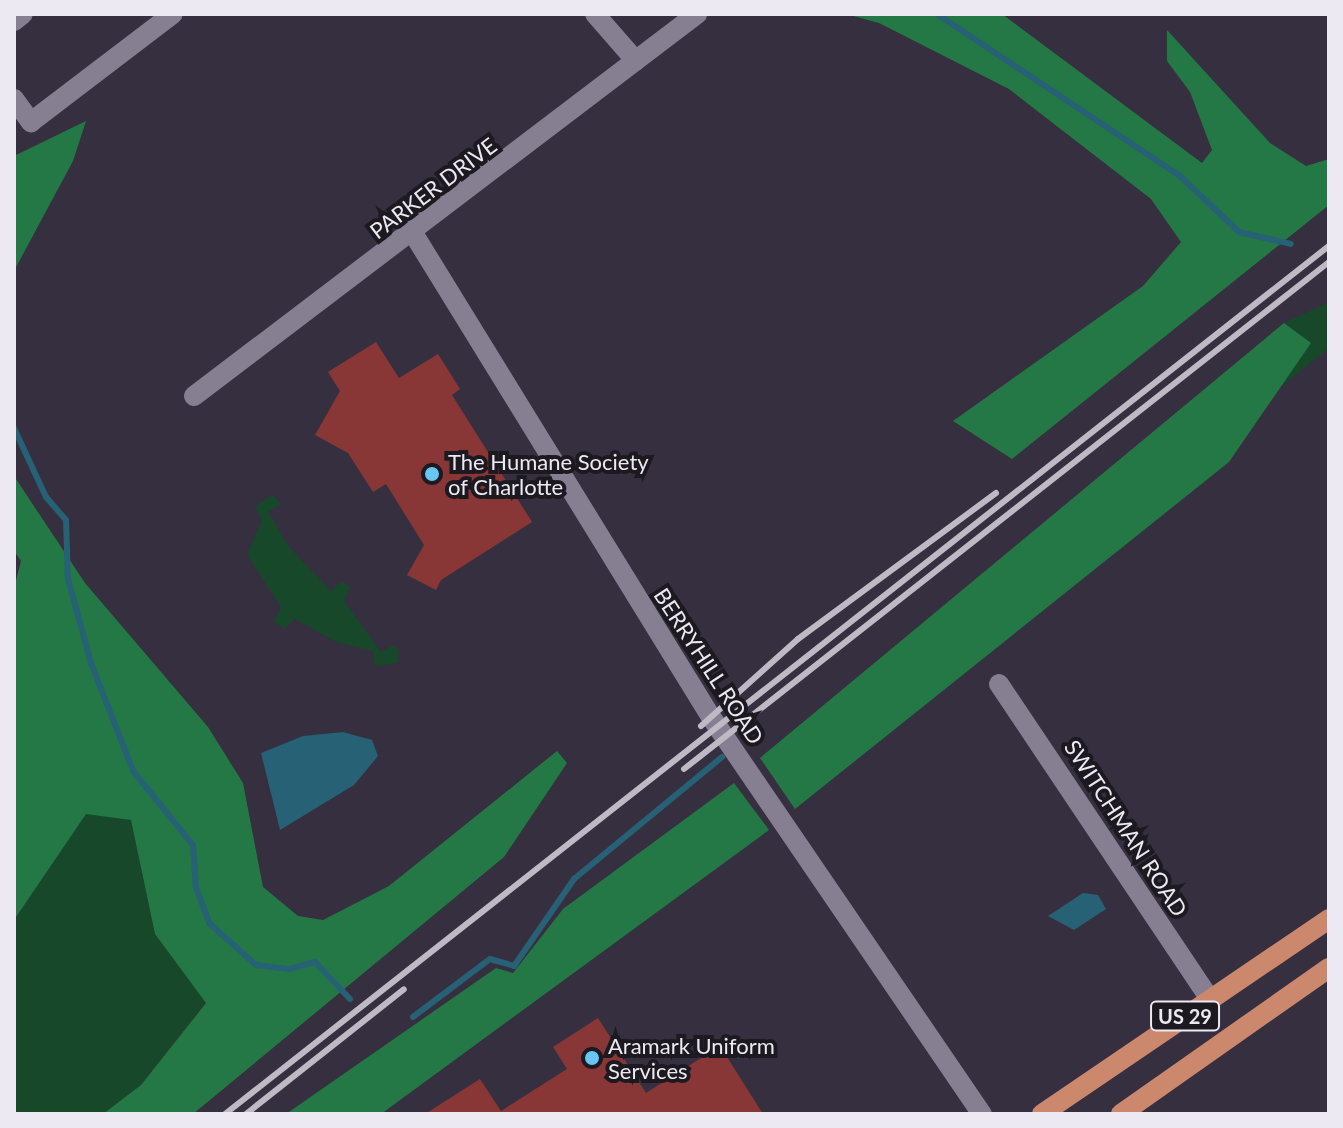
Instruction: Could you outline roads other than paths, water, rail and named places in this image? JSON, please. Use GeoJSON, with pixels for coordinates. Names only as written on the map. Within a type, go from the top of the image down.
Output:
{"type":"FeatureCollection","features":[{"type":"Feature","properties":{"kind":"main road","name":"US 29"},"geometry":{"type":"LineString","coordinates":[[1042,1114],[1329,919]]}},
{"type":"Feature","properties":{"kind":"main road","name":"US 29"},"geometry":{"type":"LineString","coordinates":[[1121,1114],[1329,968]]}},
{"type":"Feature","properties":{"kind":"street"},"geometry":{"type":"LineString","coordinates":[[14,21],[23,14]]}},
{"type":"Feature","properties":{"kind":"street"},"geometry":{"type":"LineString","coordinates":[[14,99],[31,122],[173,14]]}},
{"type":"Feature","properties":{"kind":"street"},"geometry":{"type":"LineString","coordinates":[[595,14],[636,61]]}},
{"type":"Feature","properties":{"kind":"street","name":"PARKER DRIVE"},"geometry":{"type":"LineString","coordinates":[[194,396],[413,233],[697,14]]}},
{"type":"Feature","properties":{"kind":"street","name":"BERRYHILL ROAD"},"geometry":{"type":"LineString","coordinates":[[413,233],[711,717],[982,1114]]}},
{"type":"Feature","properties":{"kind":"street","name":"SWITCHMAN ROAD"},"geometry":{"type":"LineString","coordinates":[[999,684],[1210,999]]}},
{"type":"Feature","properties":{"kind":"water"},"geometry":{"type":"Polygon","coordinates":[[[343,732],[372,740],[378,756],[354,785],[280,830],[261,753],[303,736],[343,732]]]}},
{"type":"Feature","properties":{"kind":"water"},"geometry":{"type":"Polygon","coordinates":[[[1083,893],[1098,895],[1106,909],[1074,930],[1048,916],[1083,893]]]}},
{"type":"Feature","properties":{"kind":"waterway"},"geometry":{"type":"LineString","coordinates":[[937,14],[1180,176],[1239,232],[1291,244]]}},
{"type":"Feature","properties":{"kind":"waterway"},"geometry":{"type":"LineString","coordinates":[[14,428],[46,497],[66,520],[68,579],[91,663],[133,771],[193,845],[196,888],[210,924],[256,965],[290,969],[315,962],[350,999]]}},
{"type":"Feature","properties":{"kind":"waterway"},"geometry":{"type":"LineString","coordinates":[[413,1017],[490,959],[514,966],[574,879],[722,757]]}},
{"type":"Feature","properties":{"kind":"railway"},"geometry":{"type":"LineString","coordinates":[[225,1114],[1329,246]]}},
{"type":"Feature","properties":{"kind":"railway"},"geometry":{"type":"LineString","coordinates":[[684,769],[1329,262]]}},
{"type":"Feature","properties":{"kind":"railway"},"geometry":{"type":"LineString","coordinates":[[701,726],[798,639],[996,493]]}},
{"type":"Feature","properties":{"kind":"railway"},"geometry":{"type":"LineString","coordinates":[[246,1114],[404,989]]}},
{"type":"Feature","properties":{"kind":"place","name":"The Humane Society of Charlotte"},"geometry":{"type":"Point","coordinates":[432,474]}},
{"type":"Feature","properties":{"kind":"place","name":"Aramark Uniform Services"},"geometry":{"type":"Point","coordinates":[592,1058]}}]}
